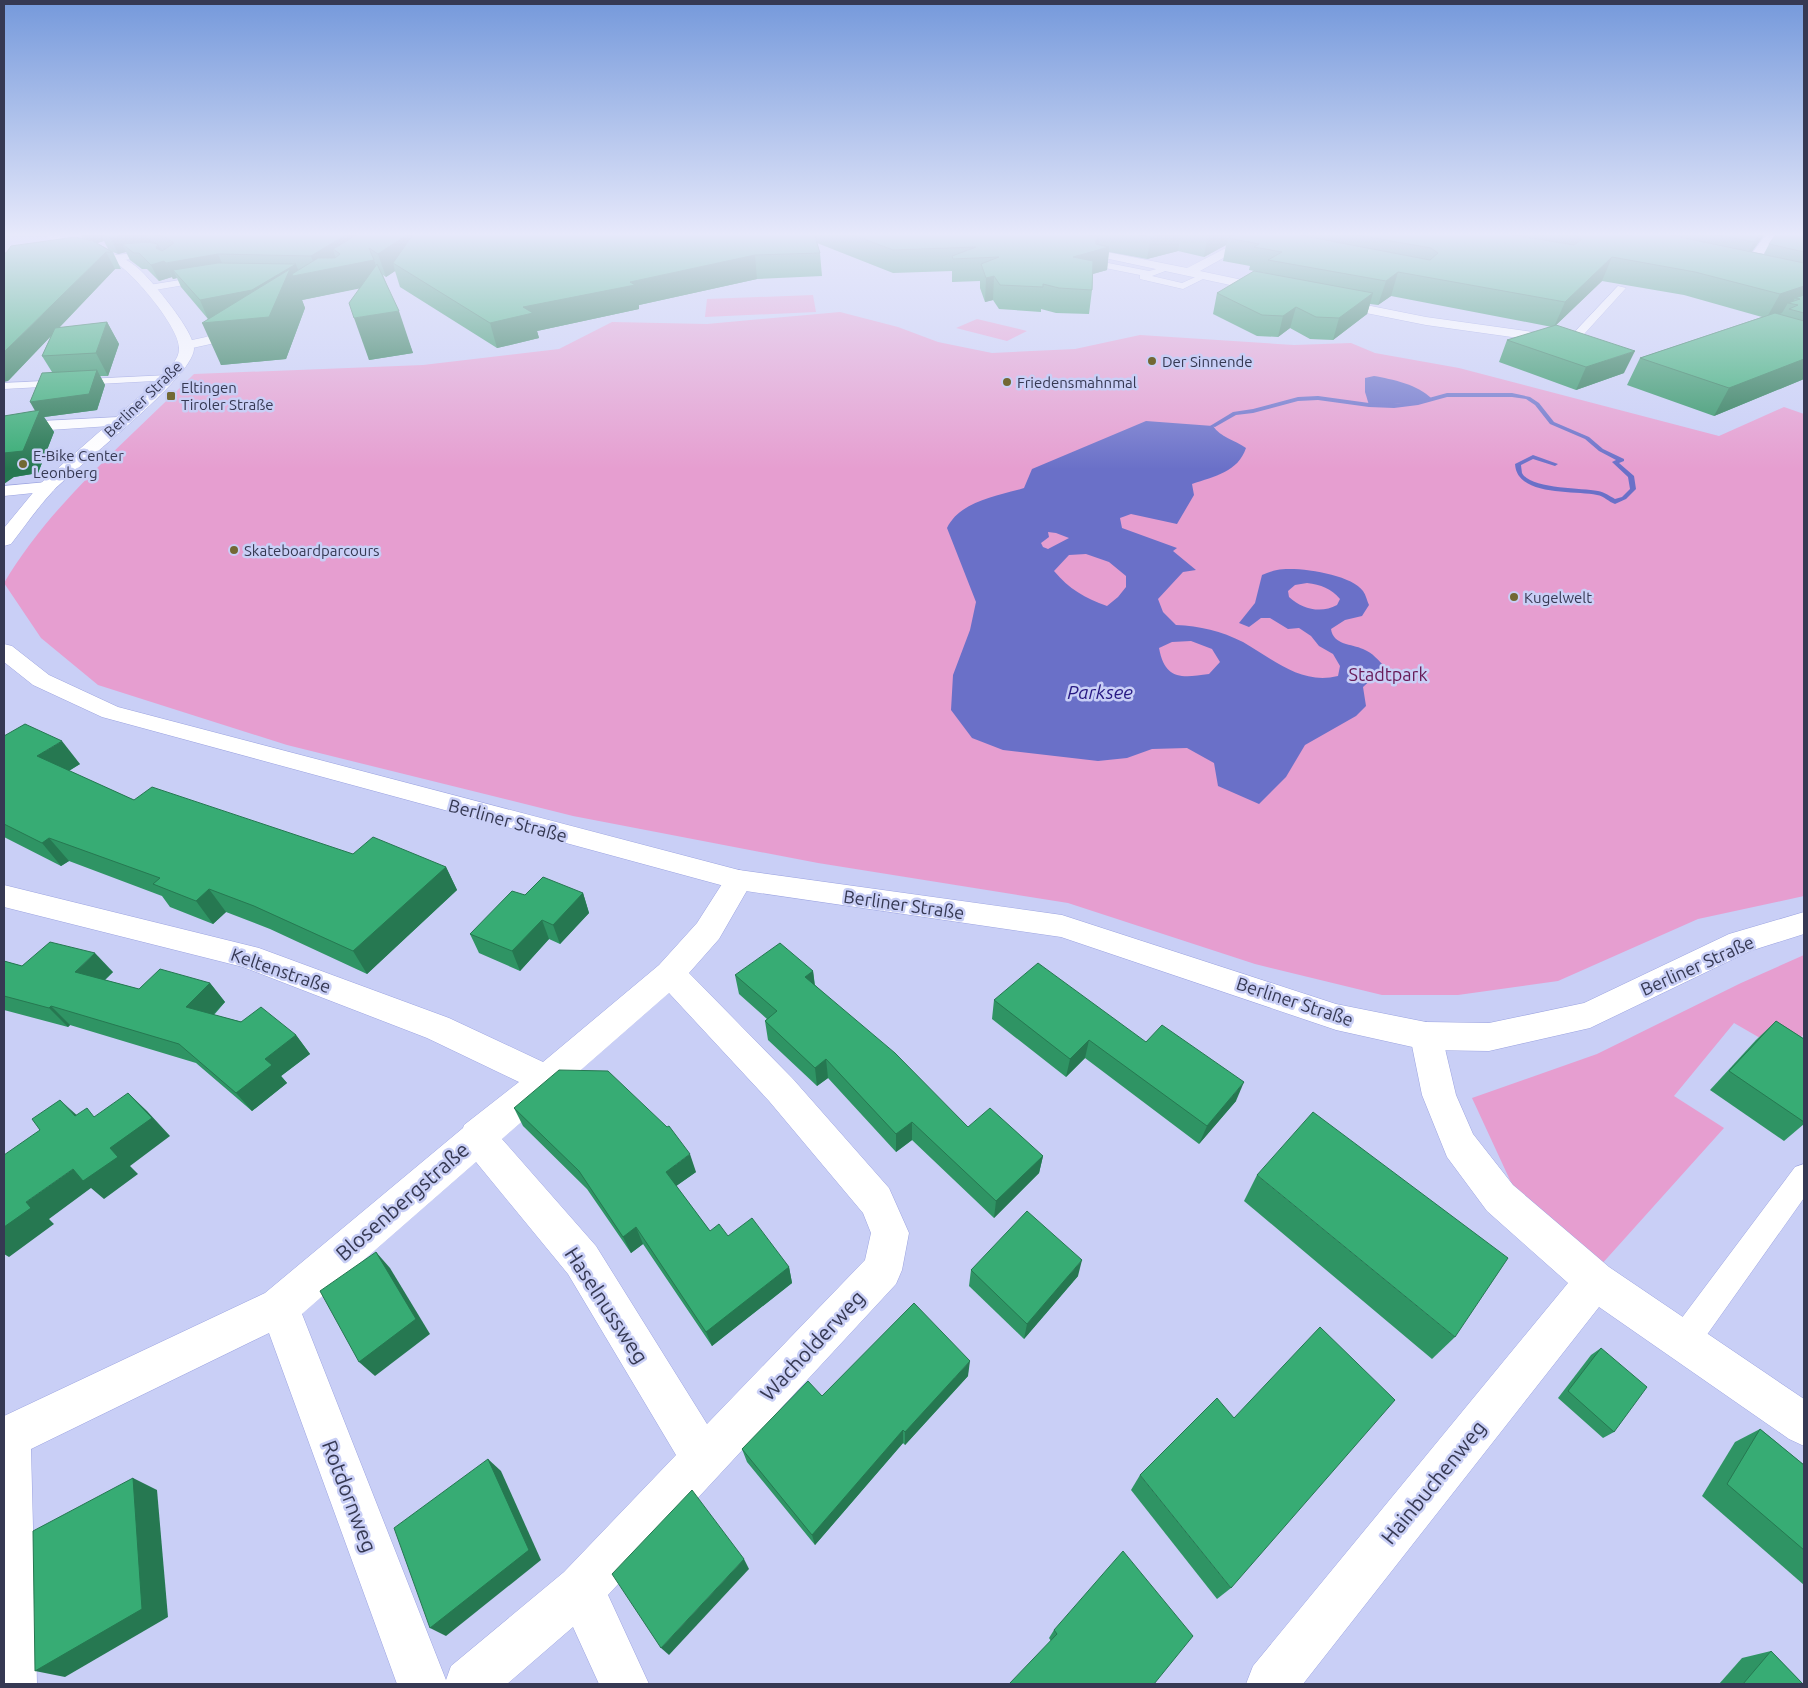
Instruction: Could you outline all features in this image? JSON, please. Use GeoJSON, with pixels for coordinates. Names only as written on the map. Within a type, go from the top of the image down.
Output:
{"type":"FeatureCollection","features":[{"type":"Feature","properties":{"kind":"street","name":"Berliner Straße"},"geometry":{"type":"LineString","coordinates":[[4,540],[47,488],[169,378],[185,359],[188,345],[184,336],[166,312]]}},
{"type":"Feature","properties":{"kind":"street"},"geometry":{"type":"LineString","coordinates":[[1383,312],[1441,323],[1592,342]]}},
{"type":"Feature","properties":{"kind":"street"},"geometry":{"type":"LineString","coordinates":[[188,345],[238,330],[254,319]]}},
{"type":"Feature","properties":{"kind":"street"},"geometry":{"type":"LineString","coordinates":[[4,428],[120,422]]}},
{"type":"Feature","properties":{"kind":"street"},"geometry":{"type":"LineString","coordinates":[[4,491],[47,488]]}},
{"type":"Feature","properties":{"kind":"street","name":"Berliner Straße"},"geometry":{"type":"LineString","coordinates":[[12,658],[41,680],[110,712],[739,880],[1062,926],[1336,1017],[1426,1036],[1489,1037],[1590,1015],[1740,942],[1804,924]]}},
{"type":"Feature","properties":{"kind":"street","name":"Blosenbergstraße"},"geometry":{"type":"LineString","coordinates":[[6,1438],[278,1307],[670,974],[708,931],[739,880]]}},
{"type":"Feature","properties":{"kind":"street","name":"Keltenstraße"},"geometry":{"type":"LineString","coordinates":[[4,896],[248,956],[438,1028],[546,1079]]}},
{"type":"Feature","properties":{"kind":"street","name":"Wacholderweg"},"geometry":{"type":"LineString","coordinates":[[469,1684],[581,1589],[882,1270],[890,1233],[876,1201],[780,1090],[670,974]]}},
{"type":"Feature","properties":{"kind":"street"},"geometry":{"type":"LineString","coordinates":[[1426,1036],[1439,1095],[1460,1145],[1500,1198],[1595,1281],[1804,1424]]}},
{"type":"Feature","properties":{"kind":"street","name":"Haselnussweg"},"geometry":{"type":"LineString","coordinates":[[477,1136],[582,1260],[704,1460]]}},
{"type":"Feature","properties":{"kind":"street","name":"Hainbuchenweg"},"geometry":{"type":"LineString","coordinates":[[1271,1684],[1595,1281]]}},
{"type":"Feature","properties":{"kind":"street","name":"Rotdornweg"},"geometry":{"type":"LineString","coordinates":[[278,1307],[422,1684]]}},
{"type":"Feature","properties":{"kind":"street"},"geometry":{"type":"LineString","coordinates":[[6,1438],[12,1684]]}},
{"type":"Feature","properties":{"kind":"street"},"geometry":{"type":"LineString","coordinates":[[581,1589],[624,1684]]}},
{"type":"Feature","properties":{"kind":"lane"},"geometry":{"type":"LineString","coordinates":[[1572,340],[1599,312]]}},
{"type":"Feature","properties":{"kind":"lane"},"geometry":{"type":"LineString","coordinates":[[4,386],[169,378]]}},
{"type":"Feature","properties":{"kind":"lane"},"geometry":{"type":"LineString","coordinates":[[1683,1342],[1804,1176]]}},
{"type":"Feature","properties":{"kind":"green space"},"geometry":{"type":"Polygon","coordinates":[[[706,312],[816,312],[705,317],[706,312]]]}},
{"type":"Feature","properties":{"kind":"green space","name":"Stadtpark"},"geometry":{"type":"Polygon","coordinates":[[[840,312],[898,327],[938,342],[992,353],[1075,349],[1140,335],[1294,345],[1351,343],[1375,353],[1459,368],[1719,436],[1784,407],[1804,414],[1804,896],[1698,919],[1558,981],[1458,995],[1382,995],[1255,964],[1068,903],[818,863],[573,816],[287,745],[98,685],[41,638],[4,583],[23,553],[68,499],[92,473],[194,374],[423,365],[559,349],[612,322],[707,324],[840,312]]]}},
{"type":"Feature","properties":{"kind":"green space"},"geometry":{"type":"Polygon","coordinates":[[[977,319],[1027,331],[1007,341],[956,328],[977,319]]]}},
{"type":"Feature","properties":{"kind":"green space"},"geometry":{"type":"Polygon","coordinates":[[[1804,955],[1804,1034],[1786,1053],[1734,1023],[1674,1096],[1724,1128],[1600,1266],[1515,1191],[1472,1098],[1597,1054],[1741,983],[1804,955]]]}},
{"type":"Feature","properties":{"kind":"water"},"geometry":{"type":"Polygon","coordinates":[[[1374,376],[1412,386],[1426,393],[1431,398],[1418,403],[1369,405],[1365,392],[1365,378],[1374,376]]]}},
{"type":"Feature","properties":{"kind":"water","name":"Parksee"},"geometry":{"type":"Polygon","coordinates":[[[1146,421],[1213,426],[1224,436],[1242,445],[1246,448],[1237,463],[1231,468],[1192,484],[1194,495],[1177,524],[1131,514],[1120,518],[1122,528],[1177,548],[1173,551],[1196,570],[1183,572],[1158,599],[1163,612],[1176,625],[1202,628],[1227,635],[1243,642],[1288,669],[1312,677],[1338,676],[1340,666],[1333,654],[1319,646],[1311,636],[1299,628],[1288,629],[1270,618],[1261,618],[1249,627],[1239,623],[1255,603],[1262,575],[1275,570],[1309,570],[1336,576],[1357,585],[1364,593],[1369,605],[1362,616],[1345,620],[1331,629],[1332,634],[1339,641],[1367,651],[1385,667],[1363,687],[1366,706],[1356,716],[1305,745],[1286,777],[1259,804],[1218,786],[1214,763],[1187,748],[1152,749],[1127,758],[1098,761],[1003,750],[972,738],[951,710],[953,675],[970,630],[976,602],[947,528],[961,511],[970,506],[991,497],[1024,488],[1032,469],[1146,421]],[[1048,532],[1049,537],[1041,543],[1043,547],[1048,549],[1069,538],[1048,532]],[[1086,554],[1069,555],[1054,571],[1072,588],[1092,600],[1107,606],[1126,587],[1126,576],[1109,562],[1086,554]],[[1307,583],[1295,585],[1288,591],[1289,597],[1300,605],[1312,609],[1331,608],[1337,605],[1340,599],[1333,592],[1321,586],[1307,583]],[[1191,641],[1172,642],[1159,648],[1165,666],[1176,674],[1190,676],[1209,674],[1220,662],[1212,649],[1191,641]]]}},
{"type":"Feature","properties":{"kind":"building"},"geometry":{"type":"Polygon","coordinates":[[[4,312],[45,312],[4,352],[4,312]]]}},
{"type":"Feature","properties":{"kind":"building"},"geometry":{"type":"Polygon","coordinates":[[[220,312],[271,312],[269,317],[202,323],[220,312]]]}},
{"type":"Feature","properties":{"kind":"building"},"geometry":{"type":"Polygon","coordinates":[[[352,312],[394,312],[354,318],[352,312]]]}},
{"type":"Feature","properties":{"kind":"building"},"geometry":{"type":"Polygon","coordinates":[[[472,312],[533,313],[490,323],[472,312]]]}},
{"type":"Feature","properties":{"kind":"building"},"geometry":{"type":"Polygon","coordinates":[[[1255,312],[1289,312],[1283,316],[1262,315],[1255,312]]]}},
{"type":"Feature","properties":{"kind":"building"},"geometry":{"type":"Polygon","coordinates":[[[1306,312],[1347,312],[1339,318],[1316,317],[1306,312]]]}},
{"type":"Feature","properties":{"kind":"building"},"geometry":{"type":"Polygon","coordinates":[[[1775,313],[1804,321],[1804,359],[1729,388],[1640,358],[1775,313]]]}},
{"type":"Feature","properties":{"kind":"building"},"geometry":{"type":"Polygon","coordinates":[[[107,322],[96,353],[42,356],[55,328],[107,322]]]}},
{"type":"Feature","properties":{"kind":"building"},"geometry":{"type":"Polygon","coordinates":[[[1556,325],[1635,351],[1586,367],[1507,340],[1556,325]]]}},
{"type":"Feature","properties":{"kind":"building"},"geometry":{"type":"Polygon","coordinates":[[[97,370],[89,394],[30,402],[42,373],[97,370]]]}},
{"type":"Feature","properties":{"kind":"building"},"geometry":{"type":"Polygon","coordinates":[[[40,410],[23,451],[4,453],[4,416],[40,410]]]}},
{"type":"Feature","properties":{"kind":"building"},"geometry":{"type":"Polygon","coordinates":[[[25,724],[62,741],[37,756],[134,800],[152,787],[353,854],[373,837],[446,867],[353,951],[254,906],[209,889],[196,901],[153,884],[160,878],[49,838],[42,843],[4,824],[4,736],[25,724]]]}},
{"type":"Feature","properties":{"kind":"building"},"geometry":{"type":"Polygon","coordinates":[[[543,877],[583,893],[553,925],[542,920],[512,951],[470,934],[512,891],[525,895],[543,877]]]}},
{"type":"Feature","properties":{"kind":"building"},"geometry":{"type":"Polygon","coordinates":[[[50,942],[95,953],[75,972],[139,989],[160,969],[210,983],[186,1007],[241,1022],[261,1007],[296,1035],[265,1059],[272,1065],[236,1093],[179,1044],[51,1006],[49,1008],[4,996],[4,961],[22,966],[50,942]]]}},
{"type":"Feature","properties":{"kind":"building"},"geometry":{"type":"Polygon","coordinates":[[[780,943],[813,971],[805,977],[895,1053],[968,1127],[990,1108],[1043,1156],[996,1201],[912,1122],[896,1134],[826,1059],[815,1068],[765,1021],[777,1011],[735,975],[780,943]]]}},
{"type":"Feature","properties":{"kind":"building"},"geometry":{"type":"Polygon","coordinates":[[[1038,963],[1146,1042],[1162,1025],[1244,1082],[1207,1126],[1089,1040],[1070,1059],[994,1000],[1038,963]]]}},
{"type":"Feature","properties":{"kind":"building"},"geometry":{"type":"Polygon","coordinates":[[[1776,1021],[1804,1039],[1804,1122],[1729,1071],[1776,1021]]]}},
{"type":"Feature","properties":{"kind":"building"},"geometry":{"type":"Polygon","coordinates":[[[559,1070],[608,1071],[667,1127],[669,1126],[690,1154],[666,1172],[710,1231],[719,1224],[728,1236],[752,1218],[789,1267],[706,1332],[636,1227],[623,1237],[579,1171],[514,1108],[559,1070]]]}},
{"type":"Feature","properties":{"kind":"building"},"geometry":{"type":"Polygon","coordinates":[[[128,1093],[152,1118],[110,1148],[118,1157],[83,1181],[73,1169],[26,1202],[31,1208],[4,1227],[4,1155],[40,1130],[32,1119],[60,1100],[75,1116],[87,1108],[94,1117],[128,1093]]]}},
{"type":"Feature","properties":{"kind":"building"},"geometry":{"type":"Polygon","coordinates":[[[1313,1112],[1508,1258],[1455,1337],[1257,1175],[1313,1112]]]}},
{"type":"Feature","properties":{"kind":"building"},"geometry":{"type":"Polygon","coordinates":[[[1027,1211],[1082,1260],[1027,1324],[971,1270],[1027,1211]]]}},
{"type":"Feature","properties":{"kind":"building"},"geometry":{"type":"Polygon","coordinates":[[[376,1252],[416,1319],[359,1362],[320,1291],[376,1252]]]}},
{"type":"Feature","properties":{"kind":"building"},"geometry":{"type":"Polygon","coordinates":[[[914,1303],[970,1361],[905,1432],[903,1430],[812,1535],[742,1449],[808,1381],[822,1396],[914,1303]]]}},
{"type":"Feature","properties":{"kind":"building"},"geometry":{"type":"Polygon","coordinates":[[[1320,1327],[1395,1400],[1231,1588],[1140,1475],[1217,1398],[1234,1418],[1320,1327]]]}},
{"type":"Feature","properties":{"kind":"building"},"geometry":{"type":"Polygon","coordinates":[[[1601,1348],[1647,1387],[1614,1432],[1568,1391],[1601,1348]]]}},
{"type":"Feature","properties":{"kind":"building"},"geometry":{"type":"Polygon","coordinates":[[[1760,1429],[1804,1465],[1804,1550],[1727,1484],[1760,1429]]]}},
{"type":"Feature","properties":{"kind":"building"},"geometry":{"type":"Polygon","coordinates":[[[488,1459],[529,1550],[430,1628],[394,1528],[488,1459]]]}},
{"type":"Feature","properties":{"kind":"building"},"geometry":{"type":"Polygon","coordinates":[[[133,1478],[142,1609],[35,1671],[33,1531],[133,1478]]]}},
{"type":"Feature","properties":{"kind":"building"},"geometry":{"type":"Polygon","coordinates":[[[692,1490],[744,1559],[661,1648],[612,1574],[692,1490]]]}},
{"type":"Feature","properties":{"kind":"building"},"geometry":{"type":"Polygon","coordinates":[[[1123,1551],[1193,1636],[1154,1684],[1009,1684],[1057,1634],[1054,1630],[1123,1551]]]}},
{"type":"Feature","properties":{"kind":"building"},"geometry":{"type":"Polygon","coordinates":[[[1771,1651],[1803,1684],[1743,1684],[1771,1651]]]}},
{"type":"Feature","properties":{"kind":"waterway"},"geometry":{"type":"LineString","coordinates":[[1213,426],[1235,413],[1253,411],[1298,399],[1318,398],[1369,405],[1394,406],[1418,403],[1447,395],[1512,395],[1528,398],[1537,404],[1552,423],[1587,438],[1601,450],[1622,460],[1615,462],[1631,476],[1633,489],[1624,498],[1615,502],[1605,495],[1598,493],[1563,490],[1536,485],[1525,480],[1519,473],[1518,464],[1533,457],[1555,464]]}},
{"type":"Feature","properties":{"kind":"place","name":"Der Sinnende"},"geometry":{"type":"Point","coordinates":[1152,361]}},
{"type":"Feature","properties":{"kind":"place","name":"Friedensmahnmal"},"geometry":{"type":"Point","coordinates":[1007,382]}},
{"type":"Feature","properties":{"kind":"place","name":"Eltingen Tiroler Straße"},"geometry":{"type":"Point","coordinates":[171,396]}},
{"type":"Feature","properties":{"kind":"place","name":"E-Bike Center Leonberg"},"geometry":{"type":"Point","coordinates":[23,464]}},
{"type":"Feature","properties":{"kind":"place","name":"Skateboardparcours"},"geometry":{"type":"Point","coordinates":[234,550]}},
{"type":"Feature","properties":{"kind":"place","name":"Kugelwelt"},"geometry":{"type":"Point","coordinates":[1514,597]}}]}
